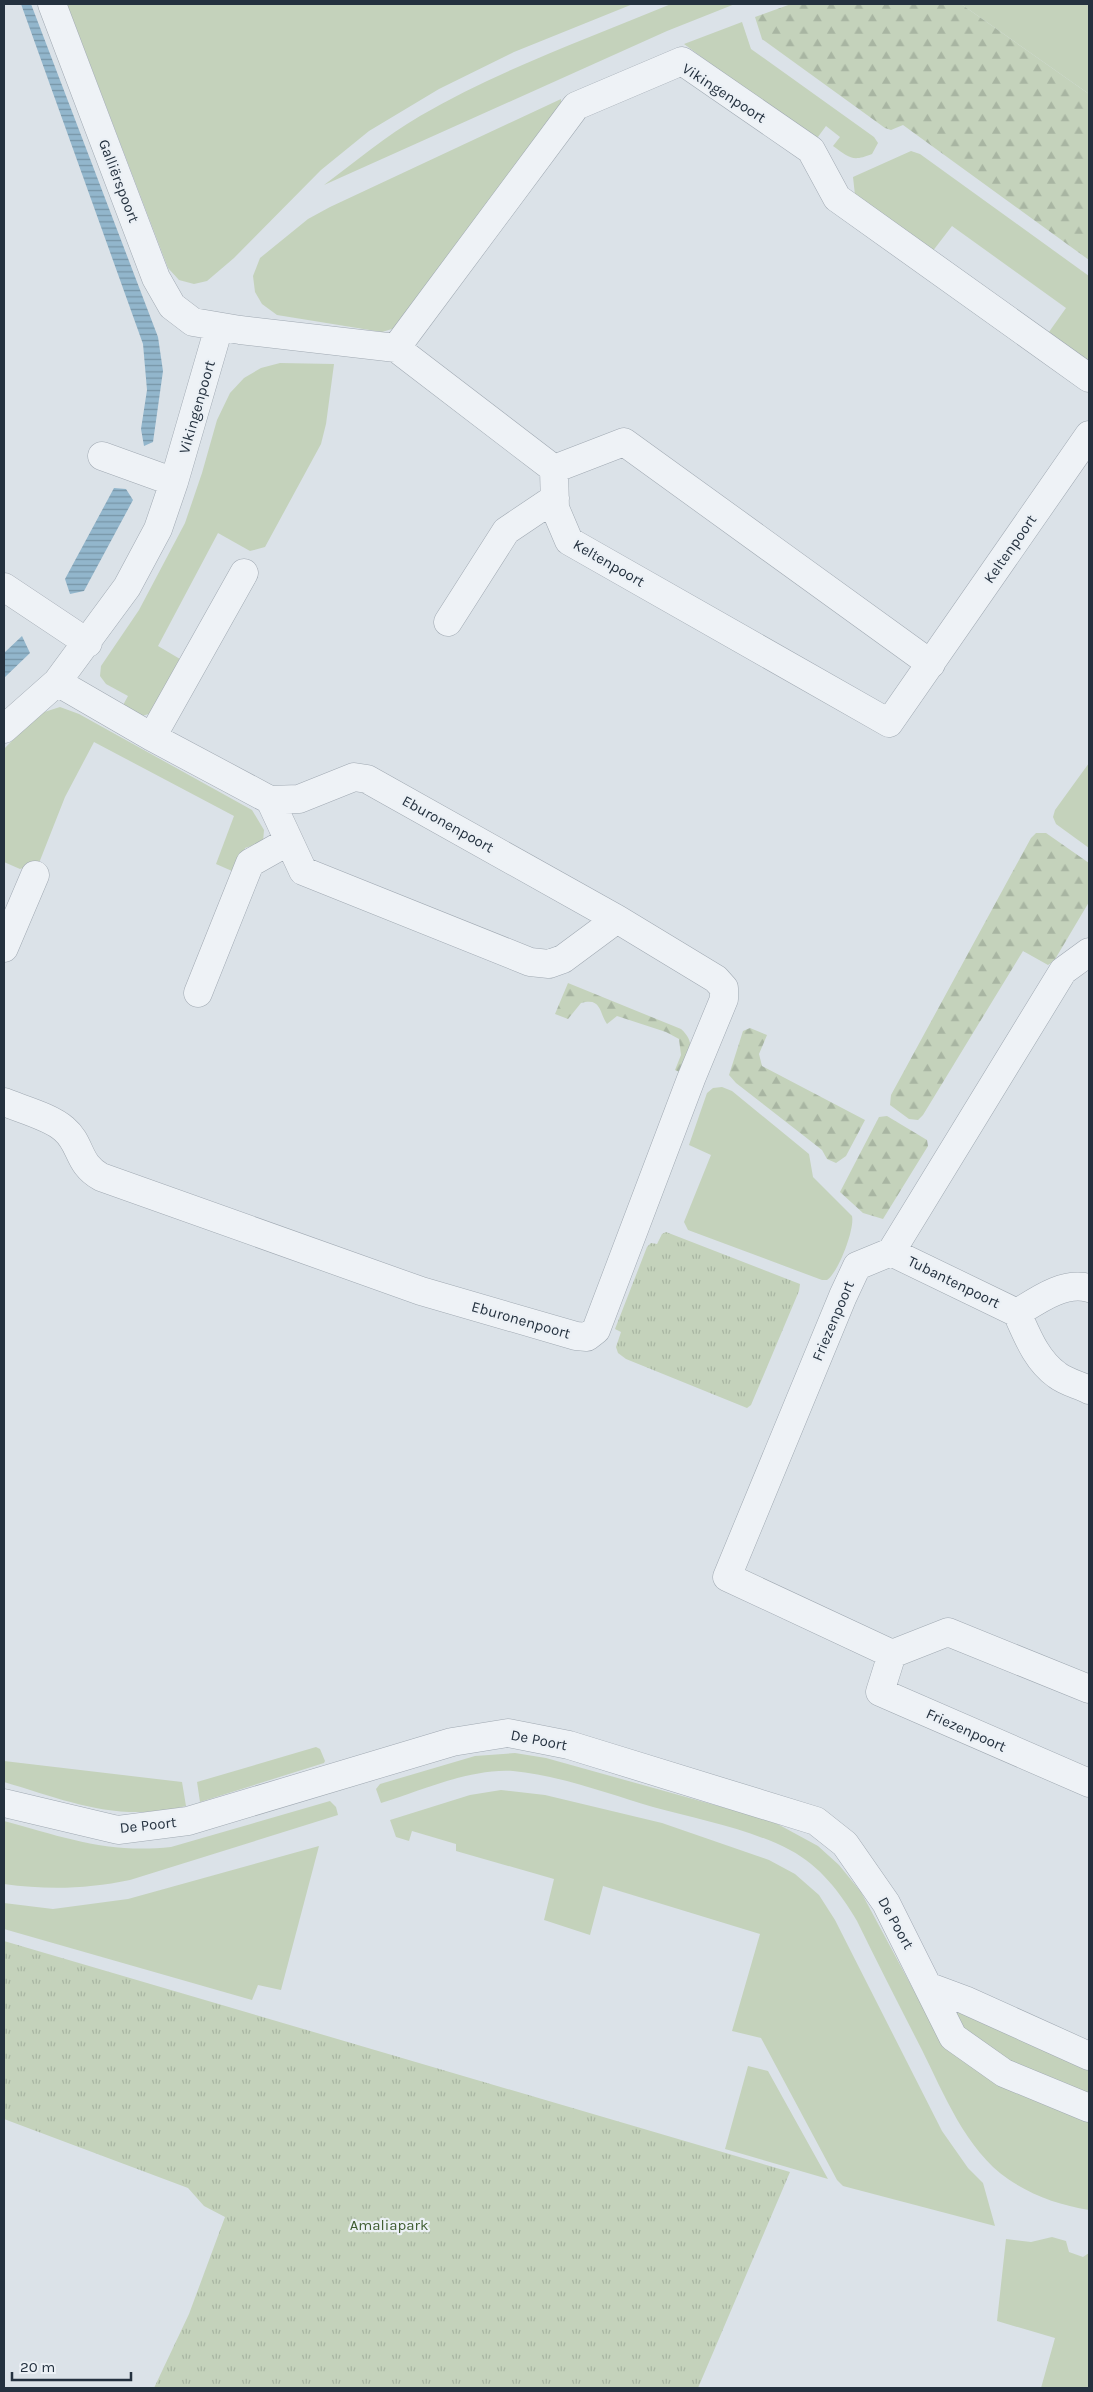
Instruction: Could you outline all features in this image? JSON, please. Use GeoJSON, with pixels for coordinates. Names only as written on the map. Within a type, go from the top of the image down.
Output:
{"type":"FeatureCollection","features":[{"type":"Feature","properties":{"kind":"street","name":"Galliërspoort"},"geometry":{"type":"LineString","coordinates":[[52,4],[156,278],[172,306],[194,322],[219,327]]}},
{"type":"Feature","properties":{"kind":"street","name":"Vikingenpoort"},"geometry":{"type":"LineString","coordinates":[[396,348],[576,106],[682,61],[811,150],[837,198],[1089,378]]}},
{"type":"Feature","properties":{"kind":"street"},"geometry":{"type":"LineString","coordinates":[[219,327],[396,348],[554,469],[624,442],[930,664]]}},
{"type":"Feature","properties":{"kind":"street","name":"Vikingenpoort"},"geometry":{"type":"LineString","coordinates":[[4,729],[57,682],[127,587],[158,529],[174,482],[219,327]]}},
{"type":"Feature","properties":{"kind":"street","name":"Keltenpoort"},"geometry":{"type":"LineString","coordinates":[[554,469],[555,508],[569,541],[889,723],[1089,434]]}},
{"type":"Feature","properties":{"kind":"street"},"geometry":{"type":"LineString","coordinates":[[102,456],[174,482]]}},
{"type":"Feature","properties":{"kind":"street"},"geometry":{"type":"LineString","coordinates":[[448,622],[506,531],[555,498]]}},
{"type":"Feature","properties":{"kind":"street"},"geometry":{"type":"LineString","coordinates":[[152,737],[244,572]]}},
{"type":"Feature","properties":{"kind":"street"},"geometry":{"type":"LineString","coordinates":[[4,587],[88,642]]}},
{"type":"Feature","properties":{"kind":"street"},"geometry":{"type":"LineString","coordinates":[[57,682],[152,737],[270,800],[303,871],[314,877],[530,962],[549,964],[563,959],[617,918]]}},
{"type":"Feature","properties":{"kind":"street","name":"Eburonenpoort"},"geometry":{"type":"LineString","coordinates":[[4,1102],[66,1130],[84,1164],[91,1172],[101,1177],[421,1291],[576,1336],[587,1337],[596,1330],[691,1079],[724,999],[724,988],[716,979],[671,960],[617,918],[462,838],[367,779],[354,777],[299,799],[270,800]]}},
{"type":"Feature","properties":{"kind":"street"},"geometry":{"type":"LineString","coordinates":[[198,992],[250,863],[288,841]]}},
{"type":"Feature","properties":{"kind":"street"},"geometry":{"type":"LineString","coordinates":[[4,948],[35,875]]}},
{"type":"Feature","properties":{"kind":"street"},"geometry":{"type":"LineString","coordinates":[[891,1252],[1063,971],[1089,952]]}},
{"type":"Feature","properties":{"kind":"street","name":"Tubantenpoort"},"geometry":{"type":"LineString","coordinates":[[891,1252],[1017,1313],[1029,1340],[1043,1362],[1058,1376],[1089,1390]]}},
{"type":"Feature","properties":{"kind":"street","name":"Friezenpoort"},"geometry":{"type":"LineString","coordinates":[[891,1252],[857,1266],[842,1296],[727,1577],[892,1654],[880,1692],[1089,1783]]}},
{"type":"Feature","properties":{"kind":"street","name":"Tubantenpoort"},"geometry":{"type":"LineString","coordinates":[[1017,1313],[1052,1292],[1079,1285],[1089,1288]]}},
{"type":"Feature","properties":{"kind":"street"},"geometry":{"type":"LineString","coordinates":[[892,1654],[948,1632],[1089,1690]]}},
{"type":"Feature","properties":{"kind":"street","name":"De Poort"},"geometry":{"type":"LineString","coordinates":[[4,1803],[118,1830],[188,1821],[452,1742],[508,1733],[569,1745],[816,1821],[845,1844],[886,1902],[930,1987],[953,2037],[1004,2073],[1089,2108]]}},
{"type":"Feature","properties":{"kind":"street"},"geometry":{"type":"LineString","coordinates":[[930,1987],[965,2000],[1089,2056]]}},
{"type":"Feature","properties":{"kind":"green space"},"geometry":{"type":"Polygon","coordinates":[[[67,4],[633,4],[514,52],[439,89],[369,131],[321,170],[234,258],[207,281],[194,284],[179,280],[168,268],[67,4]]]}},
{"type":"Feature","properties":{"kind":"green space"},"geometry":{"type":"Polygon","coordinates":[[[671,4],[735,4],[667,31],[324,185],[395,132],[450,99],[544,56],[671,4]]]}},
{"type":"Feature","properties":{"kind":"green space"},"geometry":{"type":"Polygon","coordinates":[[[791,4],[961,4],[1089,94],[1089,260],[903,125],[891,130],[885,128],[762,39],[755,17],[791,4]]]}},
{"type":"Feature","properties":{"kind":"green space"},"geometry":{"type":"Polygon","coordinates":[[[961,4],[1089,4],[1089,94],[961,4]]]}},
{"type":"Feature","properties":{"kind":"green space"},"geometry":{"type":"Polygon","coordinates":[[[742,22],[751,49],[874,137],[878,143],[872,154],[860,158],[851,158],[833,146],[840,137],[826,126],[815,141],[684,44],[742,22]]]}},
{"type":"Feature","properties":{"kind":"green space"},"geometry":{"type":"Polygon","coordinates":[[[561,99],[561,104],[401,323],[392,329],[382,332],[277,315],[262,304],[255,292],[253,276],[260,258],[308,219],[561,99]]]}},
{"type":"Feature","properties":{"kind":"green space"},"geometry":{"type":"Polygon","coordinates":[[[911,151],[920,154],[1089,276],[1089,368],[1049,332],[1066,308],[952,226],[932,252],[855,195],[853,177],[911,151]]]}},
{"type":"Feature","properties":{"kind":"green space"},"geometry":{"type":"Polygon","coordinates":[[[280,363],[334,364],[326,424],[321,444],[265,547],[250,551],[218,533],[158,646],[180,659],[175,674],[152,713],[142,716],[122,707],[128,696],[106,684],[100,676],[101,666],[139,610],[185,523],[217,420],[230,393],[244,378],[261,368],[280,363]]]}},
{"type":"Feature","properties":{"kind":"green space"},"geometry":{"type":"Polygon","coordinates":[[[60,707],[79,714],[252,810],[264,830],[263,842],[245,848],[240,865],[232,871],[216,864],[234,816],[94,742],[65,797],[39,863],[20,869],[4,862],[4,749],[38,714],[60,707]]]}},
{"type":"Feature","properties":{"kind":"green space"},"geometry":{"type":"Polygon","coordinates":[[[1089,763],[1089,848],[1056,824],[1053,817],[1055,810],[1089,763]]]}},
{"type":"Feature","properties":{"kind":"green space"},"geometry":{"type":"Polygon","coordinates":[[[1036,833],[1046,833],[1089,863],[1089,902],[1054,961],[1048,965],[1023,951],[923,1115],[918,1120],[909,1119],[890,1105],[891,1095],[1031,838],[1036,833]]]}},
{"type":"Feature","properties":{"kind":"green space"},"geometry":{"type":"Polygon","coordinates":[[[568,983],[681,1029],[689,1039],[690,1045],[684,1074],[675,1070],[681,1055],[679,1039],[666,1032],[617,1016],[607,1024],[599,1007],[593,1002],[581,1003],[568,1019],[555,1014],[568,983]]]}},
{"type":"Feature","properties":{"kind":"green space"},"geometry":{"type":"Polygon","coordinates":[[[750,1028],[767,1035],[759,1054],[762,1066],[865,1120],[846,1156],[836,1163],[827,1159],[822,1150],[736,1083],[729,1075],[743,1031],[750,1028]]]}},
{"type":"Feature","properties":{"kind":"green space"},"geometry":{"type":"Polygon","coordinates":[[[722,1087],[732,1091],[809,1154],[813,1177],[852,1216],[851,1230],[845,1250],[836,1269],[827,1280],[822,1280],[688,1230],[684,1222],[711,1155],[689,1145],[707,1093],[713,1088],[722,1087]]]}},
{"type":"Feature","properties":{"kind":"green space"},"geometry":{"type":"Polygon","coordinates":[[[887,1116],[927,1140],[928,1146],[883,1219],[863,1213],[840,1192],[879,1117],[887,1116]]]}},
{"type":"Feature","properties":{"kind":"green space"},"geometry":{"type":"Polygon","coordinates":[[[666,1232],[800,1284],[799,1291],[751,1405],[747,1408],[626,1359],[618,1353],[616,1347],[621,1332],[615,1329],[647,1247],[651,1243],[657,1244],[662,1234],[666,1232]]]}},
{"type":"Feature","properties":{"kind":"green space"},"geometry":{"type":"Polygon","coordinates":[[[316,1747],[320,1749],[325,1761],[324,1763],[200,1802],[197,1782],[316,1747]]]}},
{"type":"Feature","properties":{"kind":"green space"},"geometry":{"type":"Polygon","coordinates":[[[515,1753],[546,1758],[772,1821],[818,1846],[839,1865],[861,1892],[928,2017],[1089,2120],[1089,2210],[1057,2202],[1027,2190],[1008,2179],[980,2153],[948,2103],[857,1921],[836,1890],[820,1872],[801,1856],[741,1830],[653,1807],[548,1776],[530,1773],[497,1771],[480,1773],[446,1781],[381,1803],[376,1789],[380,1784],[475,1756],[515,1753]]]}},
{"type":"Feature","properties":{"kind":"green space"},"geometry":{"type":"Polygon","coordinates":[[[4,1761],[182,1782],[186,1806],[161,1811],[138,1812],[94,1808],[4,1782],[4,1761]]]}},
{"type":"Feature","properties":{"kind":"green space"},"geometry":{"type":"Polygon","coordinates":[[[501,1790],[545,1795],[662,1823],[769,1860],[795,1874],[819,1895],[835,1920],[942,2131],[968,2168],[983,2183],[995,2226],[843,2186],[837,2180],[761,2038],[732,2031],[760,1934],[603,1886],[590,1935],[544,1920],[554,1879],[456,1851],[456,1844],[412,1831],[409,1841],[396,1837],[390,1820],[470,1795],[501,1790]]]}},
{"type":"Feature","properties":{"kind":"green space"},"geometry":{"type":"Polygon","coordinates":[[[330,1801],[336,1807],[338,1815],[130,1880],[67,1888],[4,1884],[4,1821],[86,1843],[148,1849],[171,1847],[330,1801]]]}},
{"type":"Feature","properties":{"kind":"green space"},"geometry":{"type":"Polygon","coordinates":[[[319,1846],[281,1990],[258,1985],[252,2000],[4,1929],[4,1903],[53,1909],[128,1899],[319,1846]]]}},
{"type":"Feature","properties":{"kind":"green space","name":"Amaliapark"},"geometry":{"type":"Polygon","coordinates":[[[4,1941],[790,2172],[698,2388],[154,2388],[189,2314],[225,2217],[204,2206],[188,2188],[4,2119],[4,1941]]]}},
{"type":"Feature","properties":{"kind":"green space"},"geometry":{"type":"Polygon","coordinates":[[[956,2010],[1089,2064],[1089,2097],[1003,2059],[973,2038],[953,2017],[956,2010]]]}},
{"type":"Feature","properties":{"kind":"green space"},"geometry":{"type":"Polygon","coordinates":[[[748,2066],[768,2071],[828,2179],[725,2149],[748,2066]]]}},
{"type":"Feature","properties":{"kind":"green space"},"geometry":{"type":"Polygon","coordinates":[[[1052,2237],[1066,2241],[1069,2252],[1083,2257],[1089,2253],[1089,2388],[1041,2388],[1055,2338],[997,2321],[1006,2239],[1031,2242],[1052,2237]]]}},
{"type":"Feature","properties":{"kind":"water"},"geometry":{"type":"Polygon","coordinates":[[[21,4],[31,4],[158,337],[163,371],[153,442],[144,446],[141,429],[147,390],[143,344],[21,4]]]}},
{"type":"Feature","properties":{"kind":"water"},"geometry":{"type":"Polygon","coordinates":[[[114,488],[126,489],[133,500],[84,591],[70,594],[65,579],[114,488]]]}},
{"type":"Feature","properties":{"kind":"water"},"geometry":{"type":"Polygon","coordinates":[[[22,636],[30,653],[4,678],[4,653],[22,636]]]}}]}
